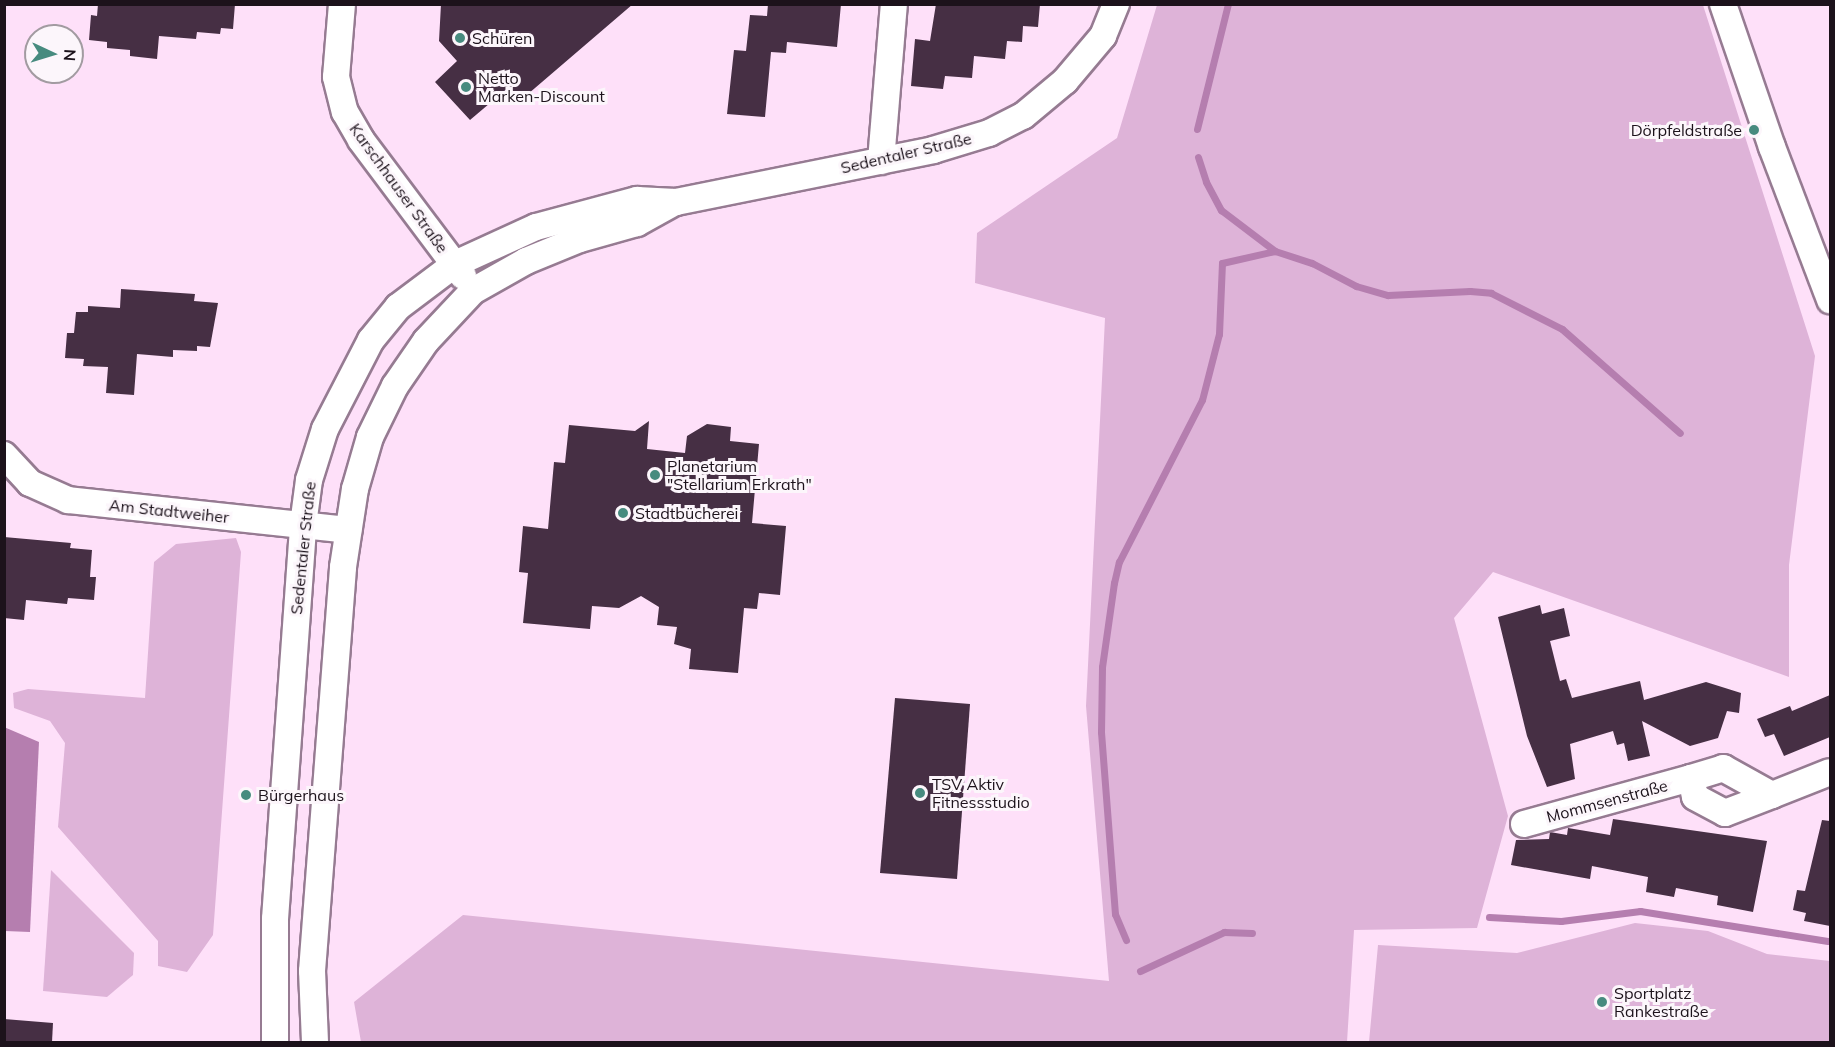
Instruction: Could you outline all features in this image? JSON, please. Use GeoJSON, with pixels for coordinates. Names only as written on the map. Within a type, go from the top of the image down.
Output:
{"type":"FeatureCollection","features":[{"type":"Feature","properties":{"kind":"street","name":"Karschhauser Straße"},"geometry":{"type":"LineString","coordinates":[[342,4],[336,77],[345,112],[361,140],[473,291]]}},
{"type":"Feature","properties":{"kind":"street"},"geometry":{"type":"LineString","coordinates":[[881,161],[894,4]]}},
{"type":"Feature","properties":{"kind":"street","name":"Sedentaler Straße"},"geometry":{"type":"LineString","coordinates":[[275,1042],[275,919],[303,525],[309,480],[325,429],[365,350],[398,307],[455,264],[536,227],[638,200],[676,201],[881,161],[990,133],[1023,116],[1065,81],[1103,36],[1116,4]]}},
{"type":"Feature","properties":{"kind":"street"},"geometry":{"type":"LineString","coordinates":[[1723,4],[1830,300]]}},
{"type":"Feature","properties":{"kind":"street","name":"Sedentaler Straße"},"geometry":{"type":"LineString","coordinates":[[315,1042],[312,971],[348,530],[370,437],[395,386],[426,341],[473,291],[526,261],[580,239],[637,223],[676,201]]}},
{"type":"Feature","properties":{"kind":"street","name":"Am Stadtweiher"},"geometry":{"type":"LineString","coordinates":[[4,455],[30,483],[68,500],[348,530]]}},
{"type":"Feature","properties":{"kind":"street","name":"Mommsenstraße"},"geometry":{"type":"LineString","coordinates":[[1524,824],[1724,768],[1772,795]]}},
{"type":"Feature","properties":{"kind":"street","name":"Mommsenstraße"},"geometry":{"type":"LineString","coordinates":[[1691,778],[1695,797],[1725,813],[1830,772]]}},
{"type":"Feature","properties":{"kind":"shaded area"},"geometry":{"type":"Polygon","coordinates":[[[1157,5],[1703,5],[1815,356],[1789,565],[1789,677],[1493,572],[1454,618],[1508,816],[1477,928],[1354,930],[1347,1042],[361,1042],[354,1002],[463,915],[1109,981],[1086,706],[1105,318],[975,283],[977,233],[1117,138],[1157,5]]]}},
{"type":"Feature","properties":{"kind":"shaded area"},"geometry":{"type":"Polygon","coordinates":[[[236,538],[241,552],[213,935],[187,972],[158,966],[158,941],[58,827],[65,743],[50,721],[14,708],[13,693],[28,689],[145,698],[154,562],[176,544],[236,538]]]}},
{"type":"Feature","properties":{"kind":"shaded area"},"geometry":{"type":"Polygon","coordinates":[[[4,727],[39,742],[30,932],[5,931],[4,727]]]}},
{"type":"Feature","properties":{"kind":"shaded area"},"geometry":{"type":"Polygon","coordinates":[[[51,870],[134,953],[133,975],[107,997],[43,991],[51,870]]]}},
{"type":"Feature","properties":{"kind":"shaded area","name":"Sportplatz Rankestraße"},"geometry":{"type":"Polygon","coordinates":[[[1635,923],[1708,931],[1767,954],[1830,961],[1830,1042],[1369,1042],[1378,945],[1517,953],[1635,923]]]}},
{"type":"Feature","properties":{"kind":"building"},"geometry":{"type":"Polygon","coordinates":[[[98,4],[235,4],[233,29],[221,28],[220,34],[197,32],[196,39],[159,36],[157,59],[130,56],[130,50],[107,48],[107,42],[89,40],[91,15],[97,16],[98,4]]]}},
{"type":"Feature","properties":{"kind":"building"},"geometry":{"type":"Polygon","coordinates":[[[441,4],[633,4],[521,100],[509,87],[470,120],[435,82],[457,61],[439,41],[441,4]]]}},
{"type":"Feature","properties":{"kind":"building"},"geometry":{"type":"Polygon","coordinates":[[[768,4],[841,4],[837,47],[787,42],[786,53],[771,52],[765,117],[727,114],[734,50],[746,51],[750,15],[767,16],[768,4]]]}},
{"type":"Feature","properties":{"kind":"building"},"geometry":{"type":"Polygon","coordinates":[[[936,4],[1040,4],[1038,27],[1023,26],[1022,42],[1007,41],[1005,59],[974,56],[972,78],[945,76],[943,89],[911,86],[915,39],[930,41],[936,4]]]}},
{"type":"Feature","properties":{"kind":"building"},"geometry":{"type":"Polygon","coordinates":[[[121,289],[195,294],[194,301],[218,303],[210,347],[197,346],[197,351],[173,350],[173,357],[137,354],[134,395],[106,393],[108,367],[83,366],[84,359],[65,358],[67,333],[74,333],[76,312],[88,312],[88,306],[120,308],[121,289]]]}},
{"type":"Feature","properties":{"kind":"building"},"geometry":{"type":"Polygon","coordinates":[[[649,421],[647,449],[685,453],[687,436],[707,424],[731,427],[730,441],[759,444],[752,523],[786,526],[780,595],[759,593],[757,609],[744,608],[738,673],[689,669],[691,649],[674,644],[677,627],[657,625],[659,607],[641,596],[619,608],[592,606],[590,629],[523,623],[528,573],[519,572],[523,526],[548,529],[554,462],[565,463],[569,425],[635,431],[649,421]]]}},
{"type":"Feature","properties":{"kind":"building"},"geometry":{"type":"Polygon","coordinates":[[[4,537],[71,543],[70,548],[92,550],[90,577],[96,577],[94,600],[68,598],[67,604],[26,600],[24,620],[4,618],[4,537]]]}},
{"type":"Feature","properties":{"kind":"building"},"geometry":{"type":"Polygon","coordinates":[[[1540,605],[1542,614],[1564,608],[1570,636],[1550,641],[1560,681],[1566,679],[1572,698],[1640,681],[1644,700],[1706,682],[1741,693],[1739,713],[1727,711],[1718,738],[1690,746],[1642,721],[1650,756],[1628,761],[1624,743],[1617,745],[1613,731],[1570,744],[1575,779],[1547,787],[1527,736],[1498,617],[1540,605]]]}},
{"type":"Feature","properties":{"kind":"building"},"geometry":{"type":"Polygon","coordinates":[[[1830,695],[1830,737],[1784,756],[1774,734],[1765,737],[1757,719],[1790,706],[1792,711],[1830,695]]]}},
{"type":"Feature","properties":{"kind":"building"},"geometry":{"type":"Polygon","coordinates":[[[895,698],[970,704],[957,879],[880,873],[895,698]]]}},
{"type":"Feature","properties":{"kind":"building"},"geometry":{"type":"Polygon","coordinates":[[[1613,819],[1767,841],[1753,912],[1717,905],[1718,896],[1676,888],[1674,897],[1646,892],[1648,877],[1592,866],[1590,879],[1511,865],[1516,840],[1549,839],[1550,832],[1567,835],[1568,828],[1610,835],[1613,819]]]}},
{"type":"Feature","properties":{"kind":"building"},"geometry":{"type":"Polygon","coordinates":[[[1822,820],[1830,821],[1830,926],[1804,921],[1806,913],[1793,910],[1797,890],[1805,891],[1822,820]]]}},
{"type":"Feature","properties":{"kind":"building"},"geometry":{"type":"Polygon","coordinates":[[[4,1019],[53,1023],[52,1042],[4,1042],[4,1019]]]}},
{"type":"Feature","properties":{"kind":"waterway"},"geometry":{"type":"LineString","coordinates":[[1197,129],[1228,4]]}},
{"type":"Feature","properties":{"kind":"waterway"},"geometry":{"type":"LineString","coordinates":[[1198,157],[1206,182],[1221,210],[1275,251],[1312,263],[1356,286],[1388,295],[1470,291],[1491,293],[1562,329],[1680,433]]}},
{"type":"Feature","properties":{"kind":"waterway"},"geometry":{"type":"LineString","coordinates":[[1126,940],[1115,914],[1101,732],[1102,667],[1114,583],[1119,562],[1202,400],[1219,334],[1222,263],[1275,251]]}},
{"type":"Feature","properties":{"kind":"waterway"},"geometry":{"type":"LineString","coordinates":[[1489,917],[1561,921],[1640,911],[1828,941]]}},
{"type":"Feature","properties":{"kind":"waterway"},"geometry":{"type":"LineString","coordinates":[[1140,971],[1224,932],[1252,933]]}},
{"type":"Feature","properties":{"kind":"place","name":"Schüren"},"geometry":{"type":"Point","coordinates":[460,38]}},
{"type":"Feature","properties":{"kind":"place","name":"Netto Marken-Discount"},"geometry":{"type":"Point","coordinates":[466,87]}},
{"type":"Feature","properties":{"kind":"place","name":"Dörpfeldstraße"},"geometry":{"type":"Point","coordinates":[1754,130]}},
{"type":"Feature","properties":{"kind":"place","name":"Planetarium \"Stellarium Erkrath\""},"geometry":{"type":"Point","coordinates":[655,475]}},
{"type":"Feature","properties":{"kind":"place","name":"Stadtbücherei"},"geometry":{"type":"Point","coordinates":[623,513]}},
{"type":"Feature","properties":{"kind":"place","name":"TSV Aktiv Fitnessstudio"},"geometry":{"type":"Point","coordinates":[920,793]}},
{"type":"Feature","properties":{"kind":"place","name":"Bürgerhaus"},"geometry":{"type":"Point","coordinates":[246,795]}},
{"type":"Feature","properties":{"kind":"place","name":"Sportplatz Rankestraße"},"geometry":{"type":"Point","coordinates":[1602,1002]}}]}
